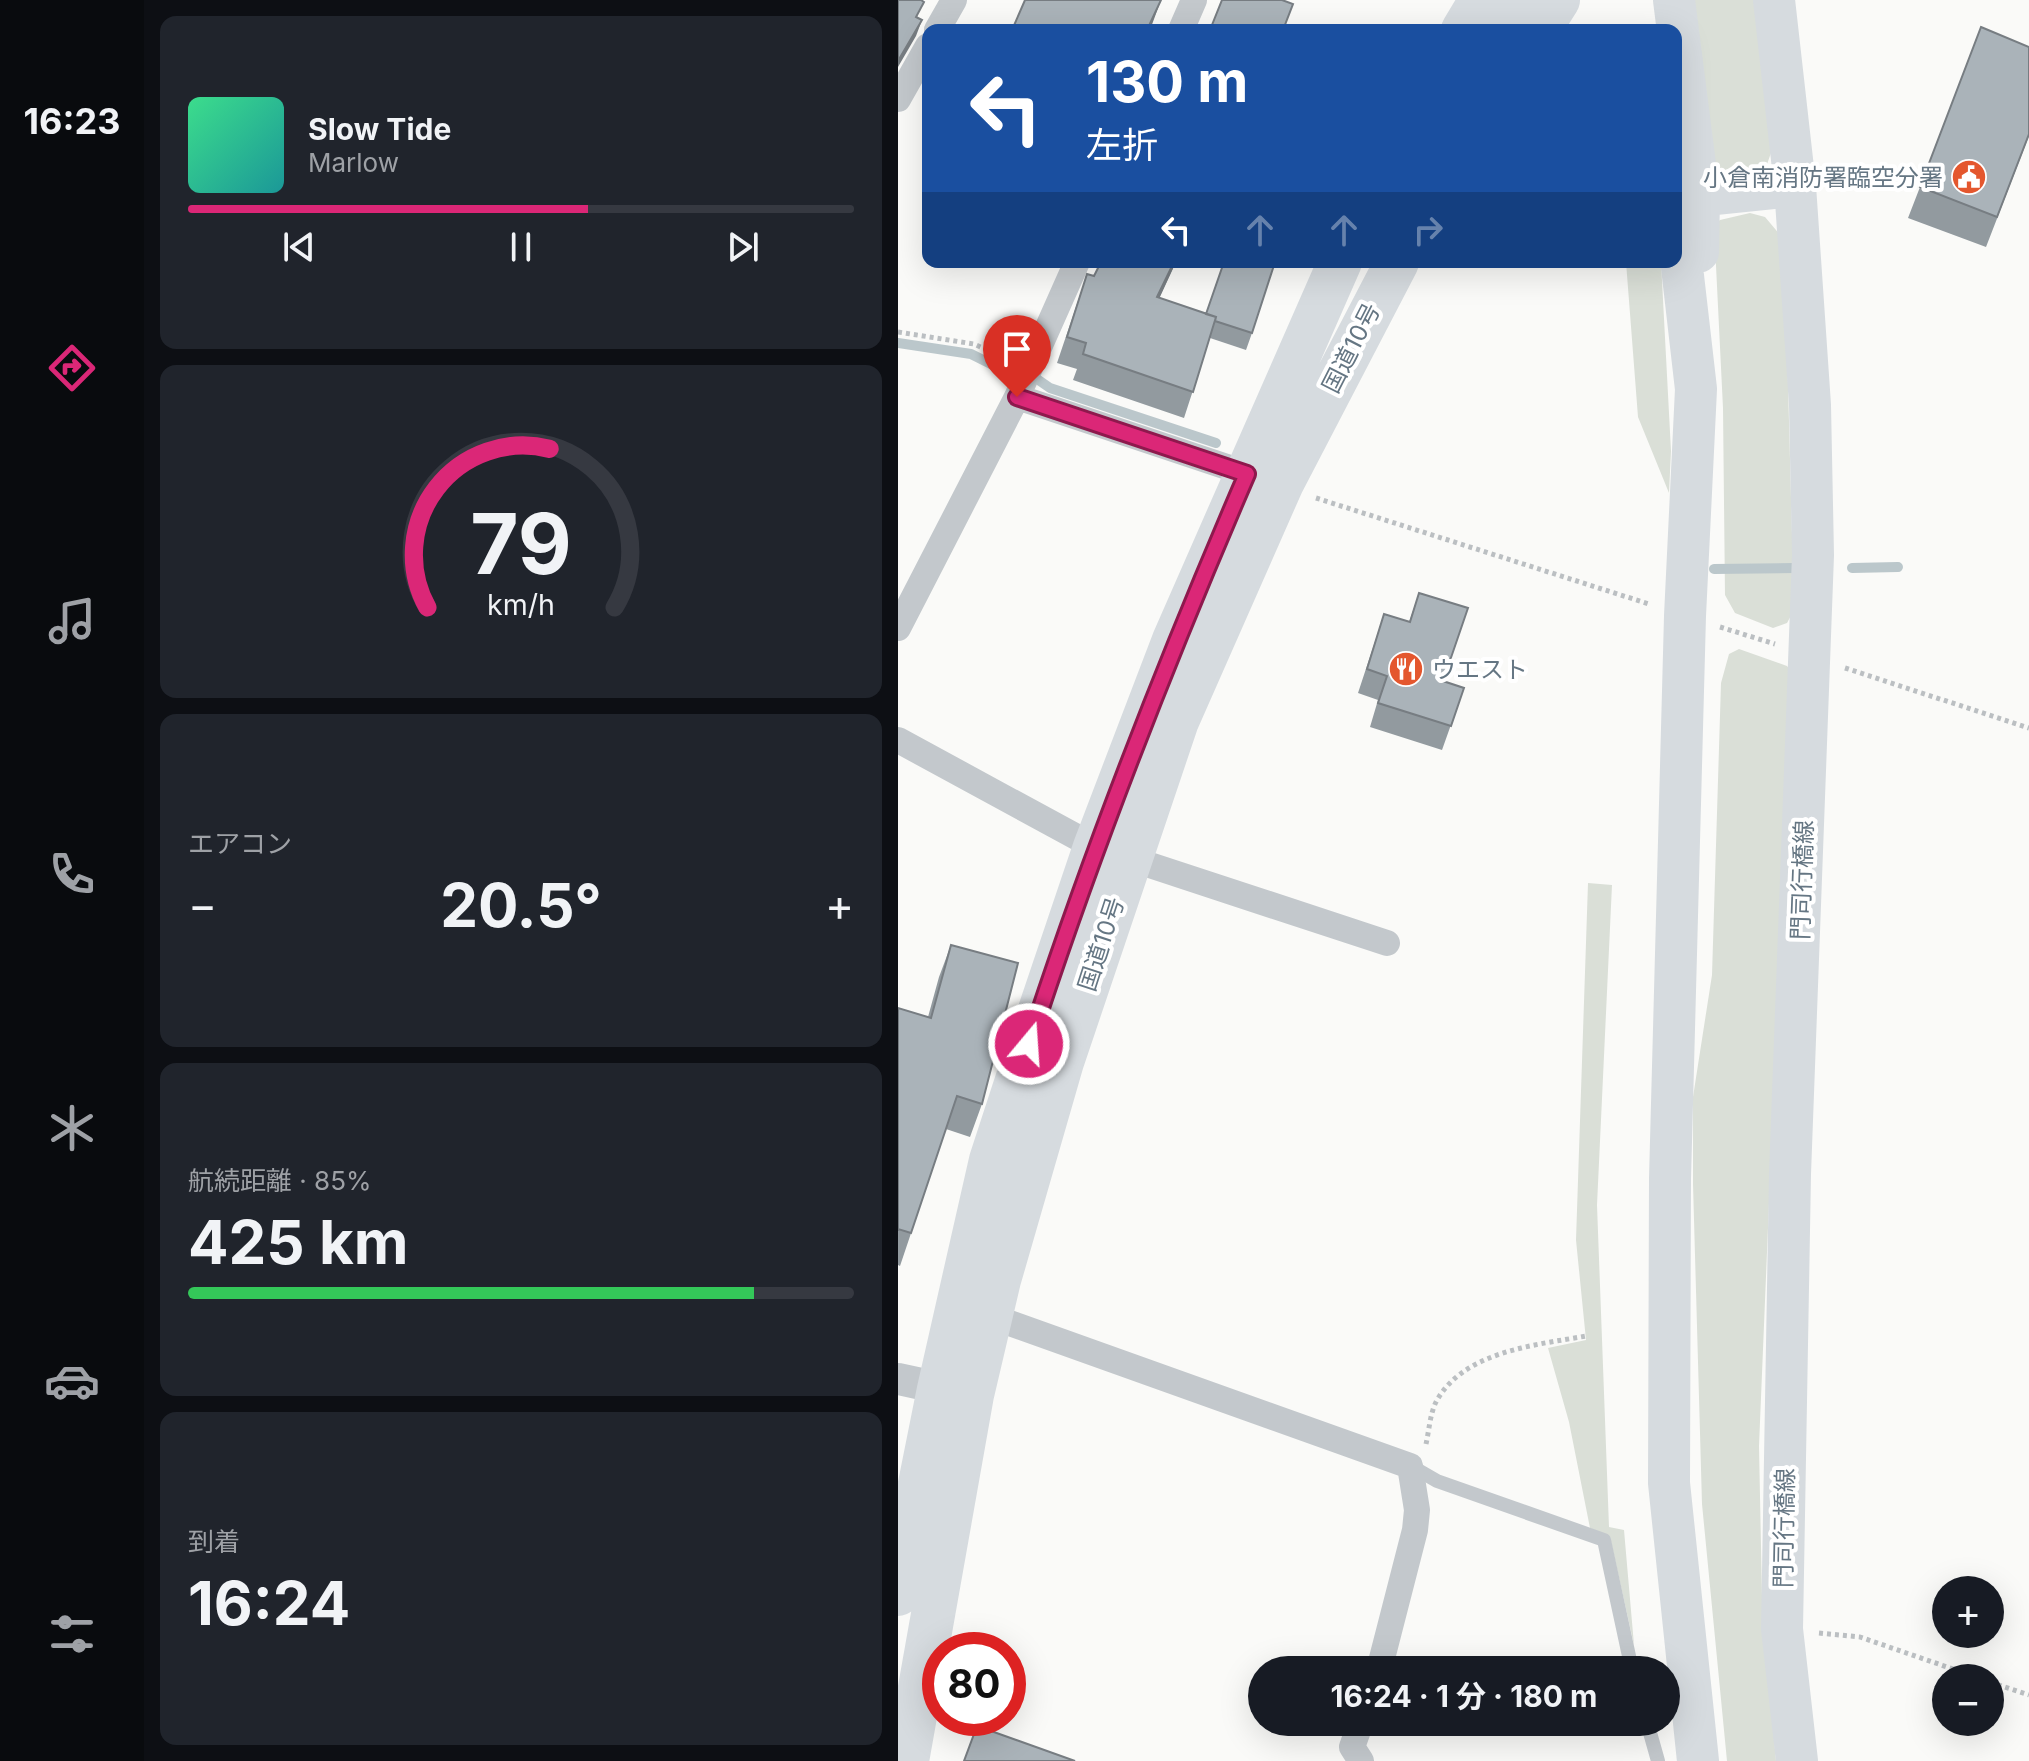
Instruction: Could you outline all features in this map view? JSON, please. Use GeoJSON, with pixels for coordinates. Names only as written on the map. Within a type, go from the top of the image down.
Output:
{"type":"FeatureCollection","features":[{"type":"Feature","properties":{"kind":"highway"},"geometry":{"type":"LineString","coordinates":[[1467,24],[1481,0]]}},
{"type":"Feature","properties":{"kind":"highway"},"geometry":{"type":"LineString","coordinates":[[1504,24],[1520,0]]}},
{"type":"Feature","properties":{"kind":"highway"},"geometry":{"type":"LineString","coordinates":[[1543,24],[1558,0]]}},
{"type":"Feature","properties":{"kind":"highway","name":"国道10号"},"geometry":{"type":"LineString","coordinates":[[1264,479],[1271,422],[1337,268]]}},
{"type":"Feature","properties":{"kind":"highway"},"geometry":{"type":"LineString","coordinates":[[1271,422],[1361,268]]}},
{"type":"Feature","properties":{"kind":"highway","name":"国道10号"},"geometry":{"type":"LineString","coordinates":[[898,1594],[937,1388],[991,1160],[1112,853],[1177,721],[1264,479],[1393,268]]}},
{"type":"Feature","properties":{"kind":"highway","name":"国道10号"},"geometry":{"type":"LineString","coordinates":[[907,1761],[937,1388],[990,1316],[1062,1062],[1112,853]]}},
{"type":"Feature","properties":{"kind":"main road"},"geometry":{"type":"LineString","coordinates":[[1650,0],[1653,24]]}},
{"type":"Feature","properties":{"kind":"main road"},"geometry":{"type":"LineString","coordinates":[[1674,0],[1675,24]]}},
{"type":"Feature","properties":{"kind":"main road","name":"門司行橋線"},"geometry":{"type":"LineString","coordinates":[[1774,0],[1795,186],[1810,405],[1812,656],[1790,1174],[1782,1629],[1797,1761]]}},
{"type":"Feature","properties":{"kind":"main road"},"geometry":{"type":"LineString","coordinates":[[1682,162],[1696,389],[1685,616],[1670,1179],[1669,1483],[1698,1761]]}},
{"type":"Feature","properties":{"kind":"main road"},"geometry":{"type":"LineString","coordinates":[[1684,203],[1795,186]]}},
{"type":"Feature","properties":{"kind":"street"},"geometry":{"type":"LineString","coordinates":[[940,24],[954,0]]}},
{"type":"Feature","properties":{"kind":"street"},"geometry":{"type":"LineString","coordinates":[[1184,24],[1194,0]]}},
{"type":"Feature","properties":{"kind":"street"},"geometry":{"type":"LineString","coordinates":[[898,99],[922,57]]}},
{"type":"Feature","properties":{"kind":"street"},"geometry":{"type":"LineString","coordinates":[[898,628],[1017,397],[1074,268]]}},
{"type":"Feature","properties":{"kind":"street"},"geometry":{"type":"LineString","coordinates":[[1017,397],[1264,479]]}},
{"type":"Feature","properties":{"kind":"street"},"geometry":{"type":"LineString","coordinates":[[898,740],[1112,853],[1387,943]]}},
{"type":"Feature","properties":{"kind":"street"},"geometry":{"type":"LineString","coordinates":[[990,1316],[1416,1469],[1415,1530],[1383,1656]]}},
{"type":"Feature","properties":{"kind":"street"},"geometry":{"type":"LineString","coordinates":[[1356,1736],[1352,1747],[1361,1761]]}},
{"type":"Feature","properties":{"kind":"lane"},"geometry":{"type":"LineString","coordinates":[[1416,1469],[1437,1481],[1604,1540],[1629,1656]]}},
{"type":"Feature","properties":{"kind":"lane"},"geometry":{"type":"LineString","coordinates":[[1651,1736],[1658,1761]]}},
{"type":"Feature","properties":{"kind":"path"},"geometry":{"type":"LineString","coordinates":[[898,332],[974,344],[1029,369]]}},
{"type":"Feature","properties":{"kind":"path"},"geometry":{"type":"LineString","coordinates":[[1264,479],[2029,728]]}},
{"type":"Feature","properties":{"kind":"path"},"geometry":{"type":"LineString","coordinates":[[1416,1469],[1434,1406],[1450,1384],[1493,1357],[1586,1336]]}},
{"type":"Feature","properties":{"kind":"path"},"geometry":{"type":"LineString","coordinates":[[1782,1629],[1860,1637],[1938,1664]]}},
{"type":"Feature","properties":{"kind":"path"},"geometry":{"type":"LineString","coordinates":[[2004,1687],[2029,1695]]}},
{"type":"Feature","properties":{"kind":"shaded area"},"geometry":{"type":"Polygon","coordinates":[[[1687,0],[1754,0],[1773,147],[1764,173],[1720,176],[1710,166],[1687,0]]]}},
{"type":"Feature","properties":{"kind":"shaded area"},"geometry":{"type":"Polygon","coordinates":[[[1750,213],[1765,217],[1781,236],[1786,308],[1794,610],[1787,623],[1773,628],[1735,613],[1725,595],[1723,408],[1714,225],[1720,220],[1750,213]]]}},
{"type":"Feature","properties":{"kind":"shaded area"},"geometry":{"type":"Polygon","coordinates":[[[1626,268],[1661,268],[1671,451],[1669,493],[1638,417],[1626,268]]]}},
{"type":"Feature","properties":{"kind":"shaded area"},"geometry":{"type":"Polygon","coordinates":[[[1739,649],[1787,666],[1791,671],[1759,1446],[1762,1596],[1776,1761],[1727,1761],[1702,1504],[1693,1097],[1712,975],[1721,683],[1729,654],[1739,649]]]}},
{"type":"Feature","properties":{"kind":"shaded area"},"geometry":{"type":"Polygon","coordinates":[[[1588,883],[1612,885],[1597,1205],[1609,1527],[1624,1530],[1634,1645],[1610,1537],[1590,1528],[1569,1422],[1548,1348],[1586,1340],[1576,1240],[1588,883]]]}},
{"type":"Feature","properties":{"kind":"building"},"geometry":{"type":"Polygon","coordinates":[[[898,0],[924,2],[916,17],[922,20],[898,61],[898,0]]]}},
{"type":"Feature","properties":{"kind":"building"},"geometry":{"type":"Polygon","coordinates":[[[1025,0],[1161,0],[1150,24],[1015,24],[1025,0]]]}},
{"type":"Feature","properties":{"kind":"building"},"geometry":{"type":"Polygon","coordinates":[[[1222,0],[1282,0],[1293,4],[1285,24],[1212,24],[1222,0]]]}},
{"type":"Feature","properties":{"kind":"building","name":"小倉南消防署臨空分署"},"geometry":{"type":"Polygon","coordinates":[[[1981,27],[2029,47],[2029,134],[1997,217],[1920,187],[1981,27]]]}},
{"type":"Feature","properties":{"kind":"building"},"geometry":{"type":"Polygon","coordinates":[[[1098,268],[1171,268],[1157,297],[1216,317],[1193,392],[1083,354],[1086,343],[1067,337],[1087,274],[1094,276],[1098,268]]]}},
{"type":"Feature","properties":{"kind":"building"},"geometry":{"type":"Polygon","coordinates":[[[1222,268],[1273,268],[1252,333],[1215,321],[1216,317],[1206,314],[1222,268]]]}},
{"type":"Feature","properties":{"kind":"building","name":"ウエスト"},"geometry":{"type":"Polygon","coordinates":[[[1419,593],[1468,608],[1443,681],[1464,688],[1451,726],[1378,703],[1387,676],[1367,669],[1384,614],[1410,622],[1419,593]]]}},
{"type":"Feature","properties":{"kind":"building"},"geometry":{"type":"Polygon","coordinates":[[[951,945],[1018,963],[982,1104],[957,1096],[911,1233],[898,1229],[898,1008],[931,1018],[951,945]]]}},
{"type":"Feature","properties":{"kind":"building"},"geometry":{"type":"Polygon","coordinates":[[[973,1736],[1005,1736],[1075,1761],[964,1761],[973,1736]]]}},
{"type":"Feature","properties":{"kind":"waterway"},"geometry":{"type":"LineString","coordinates":[[898,343],[971,354],[1005,371]]}},
{"type":"Feature","properties":{"kind":"waterway"},"geometry":{"type":"LineString","coordinates":[[1037,379],[1050,388],[1216,443]]}},
{"type":"Feature","properties":{"kind":"waterway"},"geometry":{"type":"LineString","coordinates":[[1852,568],[1898,567]]}},
{"type":"Feature","properties":{"kind":"waterway"},"geometry":{"type":"LineString","coordinates":[[1714,569],[1794,568]]}},
{"type":"Feature","properties":{"kind":"place","name":"小倉南消防署臨空分署"},"geometry":{"type":"Point","coordinates":[1969,177]}},
{"type":"Feature","properties":{"kind":"place","name":"ウエスト"},"geometry":{"type":"Point","coordinates":[1406,669]}},
{"type":"Feature","properties":{"kind":"route"},"geometry":{"type":"LineString","coordinates":[[1017,397],[1222,463],[1247,474],[1174,640],[1106,817],[1029,1044]]}}]}
